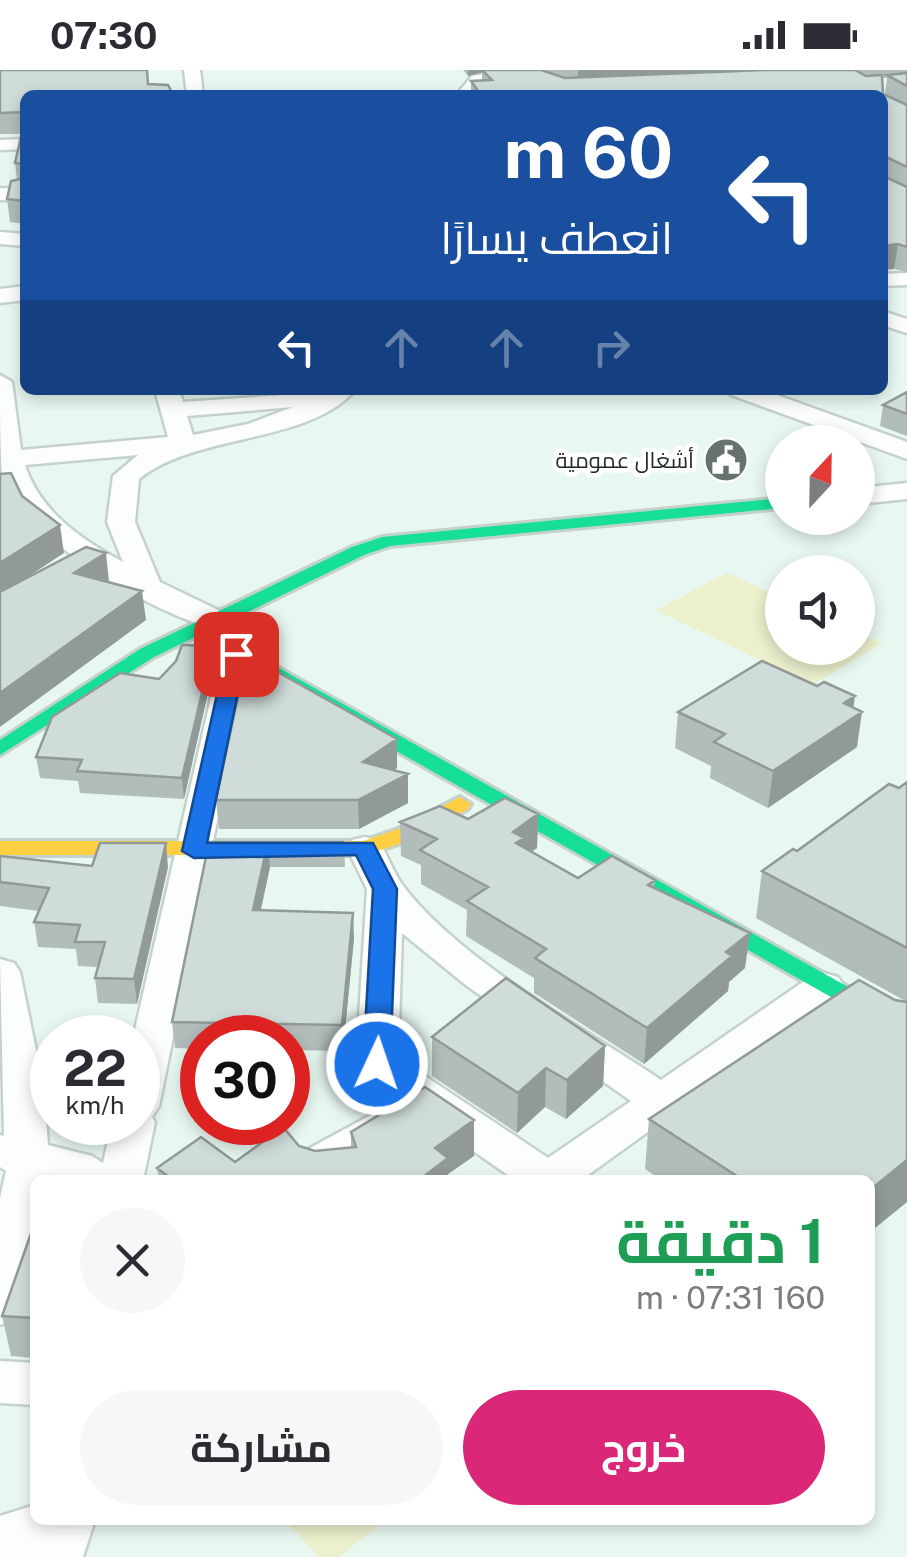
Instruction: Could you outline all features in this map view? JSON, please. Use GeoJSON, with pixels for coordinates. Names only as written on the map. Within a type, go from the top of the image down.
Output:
{"type":"FeatureCollection","features":[{"type":"Feature","properties":{"kind":"street"},"geometry":{"type":"LineString","coordinates":[[464,82],[489,77],[580,73]]}},
{"type":"Feature","properties":{"kind":"street"},"geometry":{"type":"LineString","coordinates":[[0,382],[6,459],[20,488],[46,525],[146,584],[204,624],[236,654],[907,1030]]}},
{"type":"Feature","properties":{"kind":"street"},"geometry":{"type":"LineString","coordinates":[[184,442],[170,400],[292,395]]}},
{"type":"Feature","properties":{"kind":"street"},"geometry":{"type":"LineString","coordinates":[[6,459],[184,442],[285,420],[334,395]]}},
{"type":"Feature","properties":{"kind":"street"},"geometry":{"type":"LineString","coordinates":[[754,395],[838,425]]}},
{"type":"Feature","properties":{"kind":"street"},"geometry":{"type":"LineString","coordinates":[[852,425],[876,414]]}},
{"type":"Feature","properties":{"kind":"street"},"geometry":{"type":"LineString","coordinates":[[875,439],[907,451]]}},
{"type":"Feature","properties":{"kind":"street"},"geometry":{"type":"LineString","coordinates":[[146,584],[121,522],[126,476],[146,457],[184,442]]}},
{"type":"Feature","properties":{"kind":"street"},"geometry":{"type":"LineString","coordinates":[[875,494],[907,491]]}},
{"type":"Feature","properties":{"kind":"street"},"geometry":{"type":"LineString","coordinates":[[7,737],[102,679],[204,624],[388,542],[765,505]]}},
{"type":"Feature","properties":{"kind":"street"},"geometry":{"type":"LineString","coordinates":[[64,574],[96,555]]}},
{"type":"Feature","properties":{"kind":"street"},"geometry":{"type":"LineString","coordinates":[[158,1015],[236,654]]}},
{"type":"Feature","properties":{"kind":"street"},"geometry":{"type":"LineString","coordinates":[[0,848],[365,848],[406,834],[480,793]]}},
{"type":"Feature","properties":{"kind":"street"},"geometry":{"type":"LineString","coordinates":[[365,848],[385,889],[417,926],[481,977],[661,1101]]}},
{"type":"Feature","properties":{"kind":"street"},"geometry":{"type":"LineString","coordinates":[[385,889],[377,1064],[542,1175]]}},
{"type":"Feature","properties":{"kind":"street"},"geometry":{"type":"LineString","coordinates":[[0,972],[23,1089],[14,1152],[16,1240],[0,1306]]}},
{"type":"Feature","properties":{"kind":"street"},"geometry":{"type":"LineString","coordinates":[[556,1175],[824,986]]}},
{"type":"Feature","properties":{"kind":"street"},"geometry":{"type":"LineString","coordinates":[[328,1175],[316,1164],[427,1098]]}},
{"type":"Feature","properties":{"kind":"street"},"geometry":{"type":"LineString","coordinates":[[122,1175],[129,1145]]}},
{"type":"Feature","properties":{"kind":"street"},"geometry":{"type":"LineString","coordinates":[[14,1152],[76,1167],[88,1175]]}},
{"type":"Feature","properties":{"kind":"street"},"geometry":{"type":"LineString","coordinates":[[0,1382],[30,1384]]}},
{"type":"Feature","properties":{"kind":"street"},"geometry":{"type":"LineString","coordinates":[[0,1540],[50,1525]]}},
{"type":"Feature","properties":{"kind":"street"},"geometry":{"type":"LineString","coordinates":[[56,1557],[66,1525]]}},
{"type":"Feature","properties":{"kind":"green space"},"geometry":{"type":"Polygon","coordinates":[[[727,573],[765,590],[765,662],[656,610],[727,573]]]}},
{"type":"Feature","properties":{"kind":"green space"},"geometry":{"type":"Polygon","coordinates":[[[770,665],[845,665],[812,685],[770,665]]]}},
{"type":"Feature","properties":{"kind":"green space"},"geometry":{"type":"Polygon","coordinates":[[[290,1525],[379,1525],[339,1557],[319,1557],[290,1525]]]}},
{"type":"Feature","properties":{"kind":"building"},"geometry":{"type":"Polygon","coordinates":[[[0,70],[147,70],[148,84],[168,85],[170,90],[20,90],[20,112],[0,113],[0,70]]]}},
{"type":"Feature","properties":{"kind":"building"},"geometry":{"type":"Polygon","coordinates":[[[482,70],[541,70],[565,78],[855,70],[866,76],[882,75],[883,90],[477,90],[471,81],[492,80],[482,70]]]}},
{"type":"Feature","properties":{"kind":"building"},"geometry":{"type":"Polygon","coordinates":[[[907,73],[907,86],[887,75],[907,73]]]}},
{"type":"Feature","properties":{"kind":"building"},"geometry":{"type":"Polygon","coordinates":[[[888,96],[907,105],[907,167],[888,158],[888,96]]]}},
{"type":"Feature","properties":{"kind":"building"},"geometry":{"type":"Polygon","coordinates":[[[888,178],[907,187],[907,247],[888,245],[888,178]]]}},
{"type":"Feature","properties":{"kind":"building"},"geometry":{"type":"Polygon","coordinates":[[[20,179],[20,200],[7,199],[11,181],[20,179]]]}},
{"type":"Feature","properties":{"kind":"building"},"geometry":{"type":"Polygon","coordinates":[[[907,392],[907,414],[883,405],[907,392]]]}},
{"type":"Feature","properties":{"kind":"building"},"geometry":{"type":"Polygon","coordinates":[[[11,473],[22,496],[60,525],[0,563],[0,474],[11,473]]]}},
{"type":"Feature","properties":{"kind":"building"},"geometry":{"type":"Polygon","coordinates":[[[86,547],[106,553],[74,573],[142,591],[0,693],[0,592],[86,547]]]}},
{"type":"Feature","properties":{"kind":"building"},"geometry":{"type":"Polygon","coordinates":[[[182,645],[213,646],[182,778],[77,771],[82,760],[36,757],[52,717],[120,673],[159,679],[176,661],[182,645]]]}},
{"type":"Feature","properties":{"kind":"building"},"geometry":{"type":"Polygon","coordinates":[[[762,661],[817,686],[824,682],[855,696],[844,703],[862,712],[773,771],[714,742],[725,734],[678,712],[762,661]]]}},
{"type":"Feature","properties":{"kind":"building"},"geometry":{"type":"Polygon","coordinates":[[[244,668],[274,670],[397,739],[363,762],[408,774],[358,800],[216,800],[244,668]]]}},
{"type":"Feature","properties":{"kind":"building"},"geometry":{"type":"Polygon","coordinates":[[[907,782],[907,948],[762,871],[793,849],[797,851],[889,784],[899,788],[907,782]]]}},
{"type":"Feature","properties":{"kind":"building"},"geometry":{"type":"Polygon","coordinates":[[[505,798],[538,814],[513,832],[524,838],[516,843],[578,878],[612,856],[655,880],[648,885],[750,933],[726,952],[732,956],[647,1028],[535,958],[546,949],[467,901],[488,887],[420,850],[437,839],[400,822],[440,806],[468,819],[505,798]]]}},
{"type":"Feature","properties":{"kind":"building"},"geometry":{"type":"Polygon","coordinates":[[[209,842],[268,842],[253,910],[353,913],[342,1025],[310,1024],[310,1015],[180,1015],[180,1022],[172,1022],[209,842]]]}},
{"type":"Feature","properties":{"kind":"building"},"geometry":{"type":"Polygon","coordinates":[[[100,843],[166,843],[134,979],[95,978],[105,942],[75,942],[80,925],[34,922],[49,888],[0,882],[0,856],[92,866],[100,843]]]}},
{"type":"Feature","properties":{"kind":"building"},"geometry":{"type":"Polygon","coordinates":[[[506,978],[605,1046],[567,1080],[546,1068],[518,1093],[432,1037],[506,978]]]}},
{"type":"Feature","properties":{"kind":"building"},"geometry":{"type":"Polygon","coordinates":[[[859,980],[895,1000],[907,1002],[907,1160],[875,1186],[875,1175],[735,1175],[649,1119],[859,980]]]}},
{"type":"Feature","properties":{"kind":"building"},"geometry":{"type":"Polygon","coordinates":[[[425,1087],[474,1120],[435,1148],[448,1158],[426,1175],[166,1175],[157,1168],[190,1145],[212,1145],[235,1162],[258,1145],[298,1145],[315,1151],[356,1147],[351,1132],[425,1087]]]}},
{"type":"Feature","properties":{"kind":"building"},"geometry":{"type":"Polygon","coordinates":[[[30,1236],[30,1318],[2,1316],[30,1236]]]}},
{"type":"Feature","properties":{"kind":"traffic: fast"},"geometry":{"type":"LineString","coordinates":[[0,749],[147,653],[358,551],[388,541],[765,505]]}},
{"type":"Feature","properties":{"kind":"traffic: fast"},"geometry":{"type":"LineString","coordinates":[[195,629],[907,1031]]}},
{"type":"Feature","properties":{"kind":"traffic: slow"},"geometry":{"type":"LineString","coordinates":[[0,848],[365,848],[406,834],[460,804]]}},
{"type":"Feature","properties":{"kind":"place","name":"أشغال عمومية"},"geometry":{"type":"Point","coordinates":[726,460]}},
{"type":"Feature","properties":{"kind":"route"},"geometry":{"type":"LineString","coordinates":[[236,654],[194,851],[365,848],[385,889],[377,1064]]}}]}
